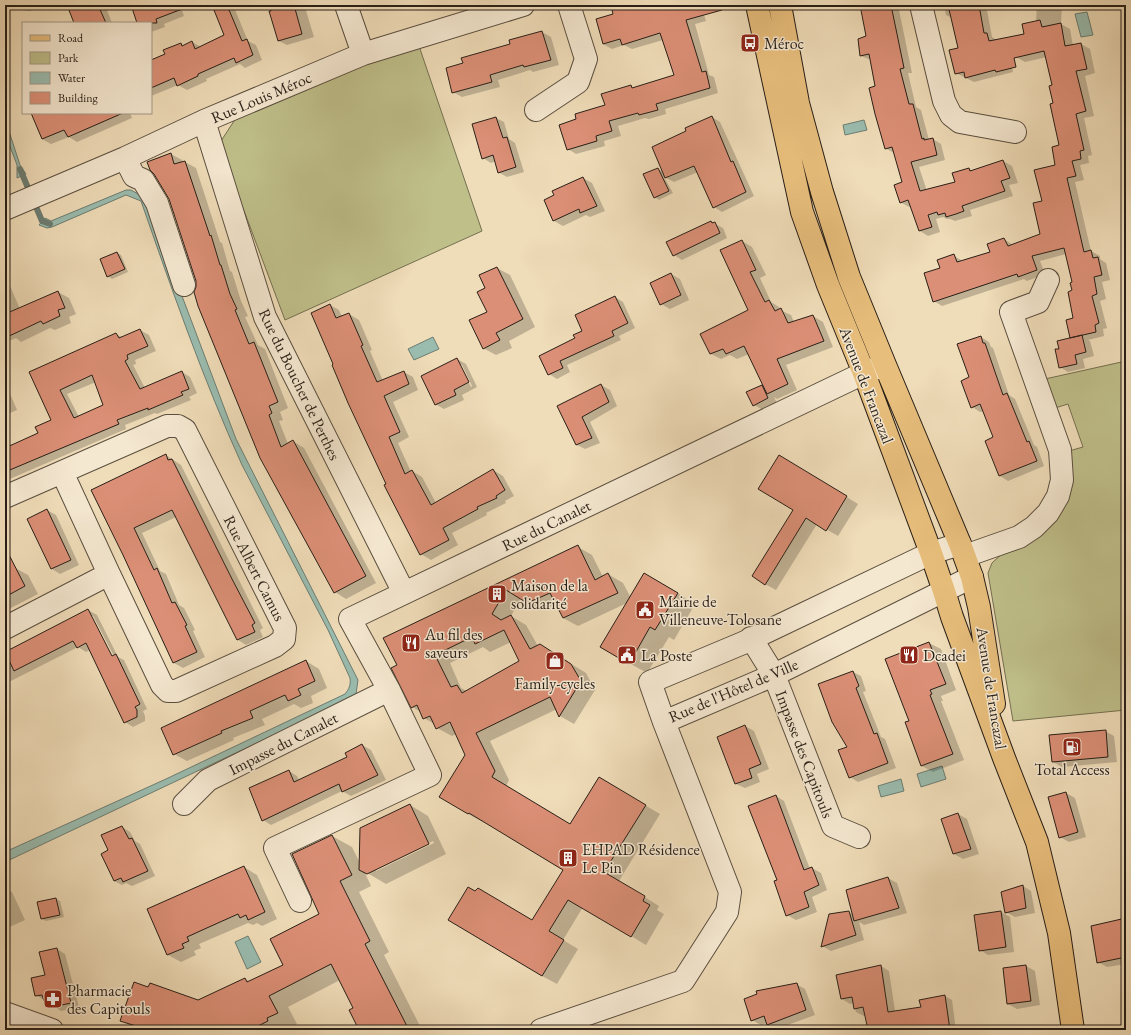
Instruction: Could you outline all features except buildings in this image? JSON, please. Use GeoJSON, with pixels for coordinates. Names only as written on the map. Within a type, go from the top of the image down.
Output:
{"type":"FeatureCollection","features":[{"type":"Feature","properties":{"kind":"main road","name":"Avenue de Francazal"},"geometry":{"type":"LineString","coordinates":[[757,5],[802,212],[828,285],[864,373],[931,553],[952,617],[1004,758],[1037,842],[1060,933],[1073,1030]]}},
{"type":"Feature","properties":{"kind":"main road","name":"Avenue de Francazal"},"geometry":{"type":"LineString","coordinates":[[780,5],[798,103],[822,192],[849,277],[972,577],[979,607],[1004,758]]}},
{"type":"Feature","properties":{"kind":"street"},"geometry":{"type":"LineString","coordinates":[[346,5],[363,54]]}},
{"type":"Feature","properties":{"kind":"street","name":"Rue Louis Méroc"},"geometry":{"type":"LineString","coordinates":[[11,206],[125,158],[204,121],[363,54],[523,5]]}},
{"type":"Feature","properties":{"kind":"street"},"geometry":{"type":"LineString","coordinates":[[536,110],[578,82],[586,59],[569,5]]}},
{"type":"Feature","properties":{"kind":"street"},"geometry":{"type":"LineString","coordinates":[[921,5],[944,101],[951,115],[960,122],[1015,132]]}},
{"type":"Feature","properties":{"kind":"street","name":"Rue du Boucher de Perthes"},"geometry":{"type":"LineString","coordinates":[[204,121],[265,317],[404,593]]}},
{"type":"Feature","properties":{"kind":"street"},"geometry":{"type":"LineString","coordinates":[[125,158],[134,176],[143,180],[157,203],[184,285]]}},
{"type":"Feature","properties":{"kind":"street","name":"Rue de l'Hôtel de Ville"},"geometry":{"type":"LineString","coordinates":[[972,577],[774,675],[664,722],[650,682],[751,638],[931,553],[962,550],[1019,537],[1034,527],[1048,513],[1058,496],[1062,480],[1060,450],[1010,312],[1038,302],[1048,280]]}},
{"type":"Feature","properties":{"kind":"street","name":"Rue du Canalet"},"geometry":{"type":"LineString","coordinates":[[300,901],[275,848],[430,775],[389,690],[350,619],[864,373],[885,365]]}},
{"type":"Feature","properties":{"kind":"street","name":"Rue Albert Camus"},"geometry":{"type":"LineString","coordinates":[[5,497],[62,472],[167,426],[178,426],[185,430],[285,628],[284,639],[275,646],[176,691],[168,691],[162,685],[62,472]]}},
{"type":"Feature","properties":{"kind":"street"},"geometry":{"type":"LineString","coordinates":[[5,628],[109,574]]}},
{"type":"Feature","properties":{"kind":"street","name":"Impasse des Capitouls"},"geometry":{"type":"LineString","coordinates":[[751,638],[774,675],[833,826],[859,837]]}},
{"type":"Feature","properties":{"kind":"street","name":"Impasse du Canalet"},"geometry":{"type":"LineString","coordinates":[[184,804],[208,780],[389,690]]}},
{"type":"Feature","properties":{"kind":"street"},"geometry":{"type":"LineString","coordinates":[[541,1030],[683,981],[727,912],[730,892],[664,722]]}},
{"type":"Feature","properties":{"kind":"street"},"geometry":{"type":"LineString","coordinates":[[6,1018],[52,1030]]}},
{"type":"Feature","properties":{"kind":"green space"},"geometry":{"type":"Polygon","coordinates":[[[419,46],[482,231],[285,320],[219,144],[236,118],[367,63],[419,46]]]}},
{"type":"Feature","properties":{"kind":"green space"},"geometry":{"type":"Polygon","coordinates":[[[1126,361],[1126,710],[1013,721],[988,573],[992,563],[1005,551],[1037,537],[1069,451],[1083,447],[1068,404],[1055,408],[1045,379],[1126,361]]]}},
{"type":"Feature","properties":{"kind":"water"},"geometry":{"type":"Polygon","coordinates":[[[1087,12],[1093,35],[1081,37],[1075,14],[1087,12]]]}},
{"type":"Feature","properties":{"kind":"water"},"geometry":{"type":"Polygon","coordinates":[[[5,119],[20,165],[26,174],[17,178],[17,165],[5,133],[5,119]]]}},
{"type":"Feature","properties":{"kind":"water"},"geometry":{"type":"Polygon","coordinates":[[[864,120],[867,130],[845,135],[843,125],[864,120]]]}},
{"type":"Feature","properties":{"kind":"water"},"geometry":{"type":"Polygon","coordinates":[[[126,190],[131,190],[145,198],[236,439],[358,680],[356,694],[354,697],[5,862],[5,852],[166,779],[345,694],[350,685],[350,678],[328,630],[242,465],[228,433],[188,334],[141,201],[126,195],[52,227],[47,228],[39,225],[45,218],[51,221],[126,190]]]}},
{"type":"Feature","properties":{"kind":"water"},"geometry":{"type":"Polygon","coordinates":[[[433,337],[439,349],[414,360],[408,349],[433,337]]]}},
{"type":"Feature","properties":{"kind":"water"},"geometry":{"type":"Polygon","coordinates":[[[942,766],[946,779],[921,787],[917,774],[942,766]]]}},
{"type":"Feature","properties":{"kind":"water"},"geometry":{"type":"Polygon","coordinates":[[[901,779],[904,791],[881,797],[878,786],[901,779]]]}},
{"type":"Feature","properties":{"kind":"water"},"geometry":{"type":"Polygon","coordinates":[[[248,936],[261,962],[247,969],[235,942],[248,936]]]}},
{"type":"Feature","properties":{"kind":"waterway"},"geometry":{"type":"LineString","coordinates":[[20,169],[42,221],[50,224]]}},
{"type":"Feature","properties":{"kind":"place","name":"Méroc"},"geometry":{"type":"Point","coordinates":[750,43]}},
{"type":"Feature","properties":{"kind":"place","name":"Maison de la solidarité"},"geometry":{"type":"Point","coordinates":[497,594]}},
{"type":"Feature","properties":{"kind":"place","name":"Mairie de Villeneuve-Tolosane"},"geometry":{"type":"Point","coordinates":[645,610]}},
{"type":"Feature","properties":{"kind":"place","name":"Au fil des saveurs"},"geometry":{"type":"Point","coordinates":[411,643]}},
{"type":"Feature","properties":{"kind":"place","name":"La Poste"},"geometry":{"type":"Point","coordinates":[627,655]}},
{"type":"Feature","properties":{"kind":"place","name":"Dcadei"},"geometry":{"type":"Point","coordinates":[909,655]}},
{"type":"Feature","properties":{"kind":"place","name":"Family-cycles"},"geometry":{"type":"Point","coordinates":[555,661]}},
{"type":"Feature","properties":{"kind":"place","name":"Total Access"},"geometry":{"type":"Point","coordinates":[1072,747]}},
{"type":"Feature","properties":{"kind":"place","name":"EHPAD Résidence Le Pin"},"geometry":{"type":"Point","coordinates":[568,858]}},
{"type":"Feature","properties":{"kind":"place","name":"Pharmacie des Capitouls"},"geometry":{"type":"Point","coordinates":[53,999]}}]}
